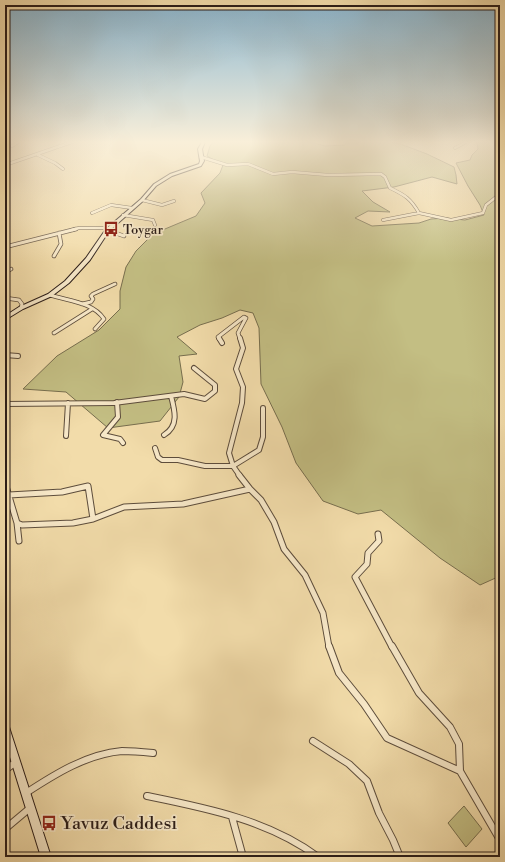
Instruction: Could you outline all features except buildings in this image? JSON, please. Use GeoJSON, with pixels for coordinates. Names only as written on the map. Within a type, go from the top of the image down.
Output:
{"type":"FeatureCollection","features":[{"type":"Feature","properties":{"kind":"main road"},"geometry":{"type":"LineString","coordinates":[[5,318],[21,308],[50,295],[67,282],[88,259],[108,229],[142,200],[159,182]]}},
{"type":"Feature","properties":{"kind":"main road"},"geometry":{"type":"LineString","coordinates":[[5,728],[46,857]]}},
{"type":"Feature","properties":{"kind":"street"},"geometry":{"type":"LineString","coordinates":[[387,182],[389,187],[403,194],[414,202],[419,214]]}},
{"type":"Feature","properties":{"kind":"street"},"geometry":{"type":"LineString","coordinates":[[384,220],[419,214],[448,220],[480,215],[483,213],[486,205],[500,194]]}},
{"type":"Feature","properties":{"kind":"street"},"geometry":{"type":"LineString","coordinates":[[142,200],[162,205],[174,201]]}},
{"type":"Feature","properties":{"kind":"street"},"geometry":{"type":"LineString","coordinates":[[92,213],[110,205],[132,208]]}},
{"type":"Feature","properties":{"kind":"street"},"geometry":{"type":"LineString","coordinates":[[123,215],[153,220],[155,224]]}},
{"type":"Feature","properties":{"kind":"street"},"geometry":{"type":"LineString","coordinates":[[5,247],[31,242],[79,228],[108,229],[124,236]]}},
{"type":"Feature","properties":{"kind":"street"},"geometry":{"type":"LineString","coordinates":[[54,256],[61,244],[59,233]]}},
{"type":"Feature","properties":{"kind":"street"},"geometry":{"type":"LineString","coordinates":[[5,273],[11,269]]}},
{"type":"Feature","properties":{"kind":"street"},"geometry":{"type":"LineString","coordinates":[[82,304],[92,301],[91,296],[93,294],[114,284]]}},
{"type":"Feature","properties":{"kind":"street"},"geometry":{"type":"LineString","coordinates":[[50,295],[82,304],[99,312],[104,319],[95,329]]}},
{"type":"Feature","properties":{"kind":"street"},"geometry":{"type":"LineString","coordinates":[[5,298],[19,300],[22,304],[21,308]]}},
{"type":"Feature","properties":{"kind":"street"},"geometry":{"type":"LineString","coordinates":[[54,333],[92,309]]}},
{"type":"Feature","properties":{"kind":"street"},"geometry":{"type":"LineString","coordinates":[[222,343],[218,337],[244,317],[246,318],[238,333],[243,348],[236,369],[243,386],[242,403],[229,453],[233,466],[261,500],[274,522],[284,549],[305,575],[323,613],[333,663],[339,673],[364,704],[387,738],[460,771]]}},
{"type":"Feature","properties":{"kind":"street"},"geometry":{"type":"LineString","coordinates":[[5,355],[18,356]]}},
{"type":"Feature","properties":{"kind":"street"},"geometry":{"type":"LineString","coordinates":[[5,404],[117,402],[188,394],[205,399],[215,391],[215,385],[194,368]]}},
{"type":"Feature","properties":{"kind":"street"},"geometry":{"type":"LineString","coordinates":[[164,435],[168,434],[175,423],[175,408],[171,396]]}},
{"type":"Feature","properties":{"kind":"street"},"geometry":{"type":"LineString","coordinates":[[117,402],[118,417],[103,435],[120,439],[123,443]]}},
{"type":"Feature","properties":{"kind":"street"},"geometry":{"type":"LineString","coordinates":[[66,436],[68,403]]}},
{"type":"Feature","properties":{"kind":"street"},"geometry":{"type":"LineString","coordinates":[[155,448],[158,458],[162,460],[178,460],[205,466],[233,466],[253,456],[259,450],[263,437],[263,408]]}},
{"type":"Feature","properties":{"kind":"street"},"geometry":{"type":"LineString","coordinates":[[5,483],[17,523],[19,541]]}},
{"type":"Feature","properties":{"kind":"street"},"geometry":{"type":"LineString","coordinates":[[9,495],[62,492],[88,486],[93,519]]}},
{"type":"Feature","properties":{"kind":"street"},"geometry":{"type":"LineString","coordinates":[[17,523],[22,525],[73,523],[93,519],[124,507],[183,504],[250,488]]}},
{"type":"Feature","properties":{"kind":"street"},"geometry":{"type":"LineString","coordinates":[[378,534],[379,541],[368,553],[367,564],[355,577],[390,643],[419,693],[450,727],[459,744],[460,771],[500,840]]}},
{"type":"Feature","properties":{"kind":"street"},"geometry":{"type":"LineString","coordinates":[[313,741],[344,762],[366,780],[371,789],[379,812],[397,845],[400,857]]}},
{"type":"Feature","properties":{"kind":"street"},"geometry":{"type":"LineString","coordinates":[[26,793],[49,778],[82,762],[117,752],[153,753]]}},
{"type":"Feature","properties":{"kind":"street"},"geometry":{"type":"LineString","coordinates":[[5,770],[16,762]]}},
{"type":"Feature","properties":{"kind":"street"},"geometry":{"type":"LineString","coordinates":[[147,796],[232,817],[270,830],[299,844],[318,857]]}},
{"type":"Feature","properties":{"kind":"street"},"geometry":{"type":"LineString","coordinates":[[5,829],[31,808]]}},
{"type":"Feature","properties":{"kind":"street"},"geometry":{"type":"LineString","coordinates":[[232,817],[243,857]]}},
{"type":"Feature","properties":{"kind":"shaded area"},"geometry":{"type":"Polygon","coordinates":[[[211,182],[412,182],[394,187],[362,191],[373,202],[390,212],[368,211],[355,218],[372,226],[419,223],[431,219],[446,218],[465,220],[484,215],[480,205],[466,182],[500,182],[500,576],[480,585],[440,558],[381,510],[358,514],[323,501],[296,463],[282,427],[261,384],[259,328],[253,313],[240,310],[200,325],[177,337],[197,354],[179,356],[183,382],[179,397],[160,421],[108,428],[66,392],[23,389],[57,356],[99,330],[120,309],[120,291],[126,267],[136,251],[153,234],[196,216],[205,203],[201,193],[211,182]]]}},
{"type":"Feature","properties":{"kind":"shaded area"},"geometry":{"type":"Polygon","coordinates":[[[464,806],[482,829],[466,847],[448,823],[464,806]]]}},
{"type":"Feature","properties":{"kind":"place","name":"Toygar"},"geometry":{"type":"Point","coordinates":[111,229]}},
{"type":"Feature","properties":{"kind":"place","name":"Yavuz Caddesi"},"geometry":{"type":"Point","coordinates":[49,823]}}]}
